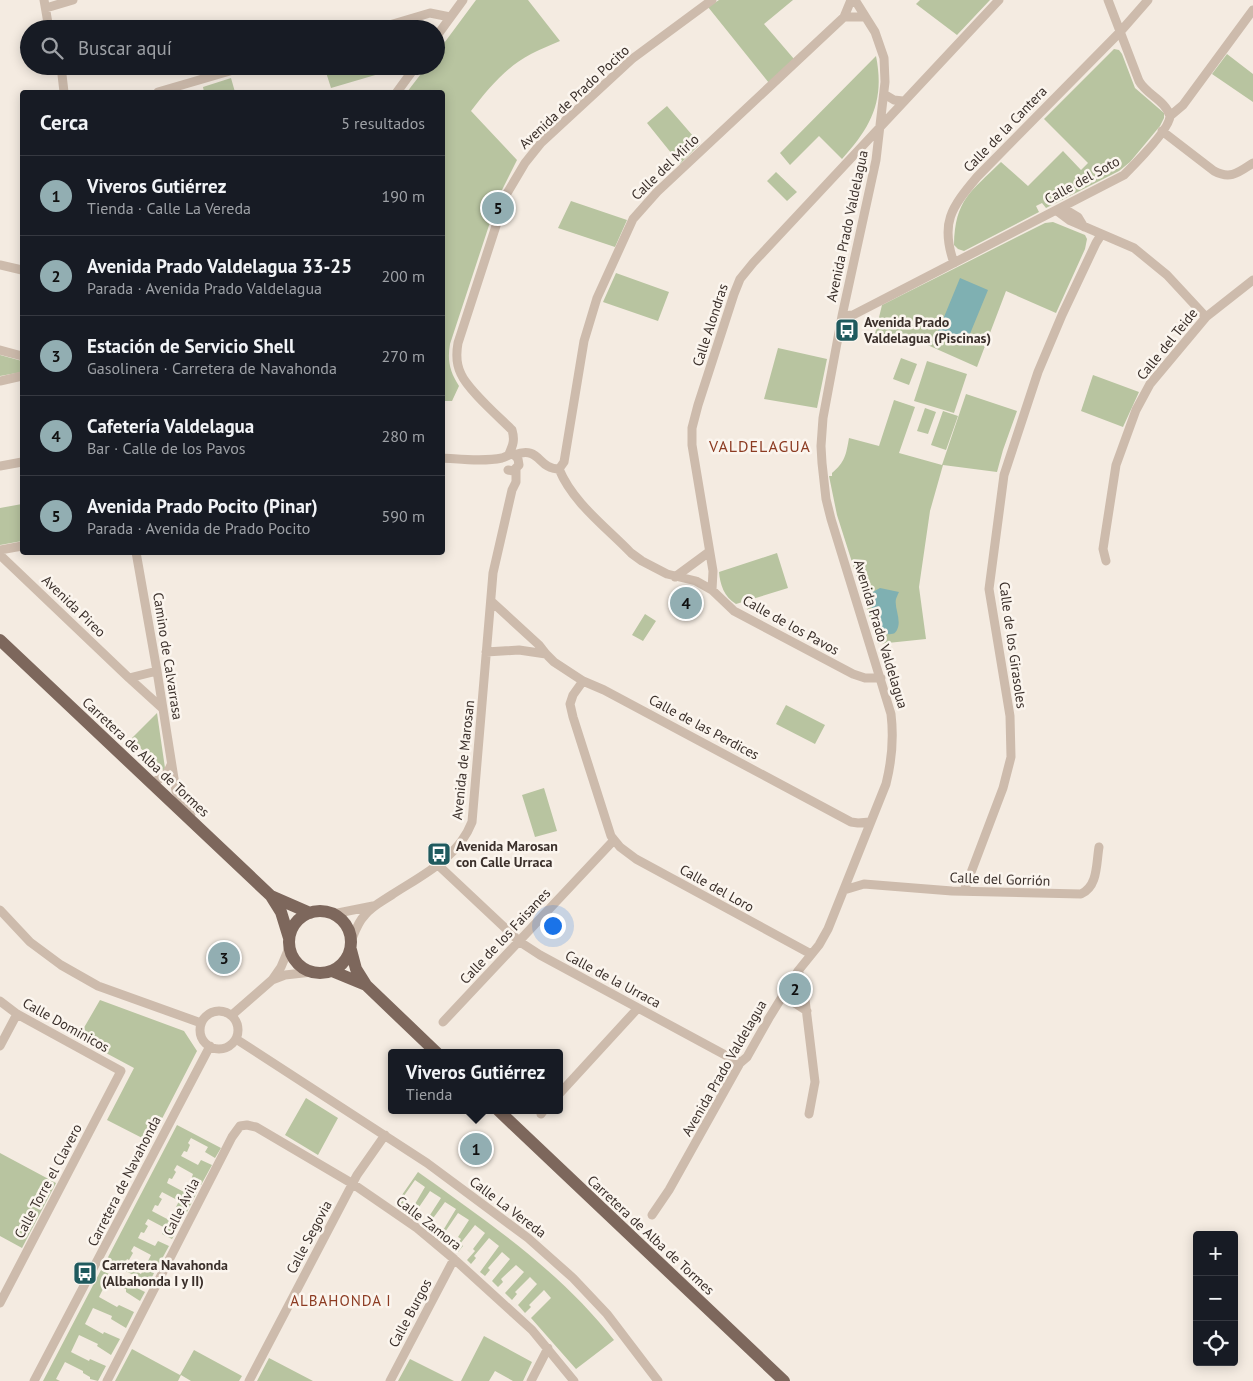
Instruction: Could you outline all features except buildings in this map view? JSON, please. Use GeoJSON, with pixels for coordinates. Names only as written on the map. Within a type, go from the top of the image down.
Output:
{"type":"FeatureCollection","features":[{"type":"Feature","properties":{"kind":"main road","name":"Carretera de Alba de Tormes"},"geometry":{"type":"LineString","coordinates":[[0,640],[271,896],[281,912],[289,943]]}},
{"type":"Feature","properties":{"kind":"main road","name":"Carretera de Alba de Tormes"},"geometry":{"type":"LineString","coordinates":[[271,896],[310,913]]}},
{"type":"Feature","properties":{"kind":"main road"},"geometry":{"type":"LineString","coordinates":[[351,945],[347,959],[340,967],[322,973],[312,972],[300,966],[293,958],[289,943],[293,927],[300,918],[310,913],[323,911],[333,914],[343,921],[349,929],[356,969],[366,985],[433,1049]]}},
{"type":"Feature","properties":{"kind":"main road"},"geometry":{"type":"LineString","coordinates":[[332,971],[366,985]]}},
{"type":"Feature","properties":{"kind":"main road","name":"Carretera de Alba de Tormes"},"geometry":{"type":"LineString","coordinates":[[502,1114],[784,1381]]}},
{"type":"Feature","properties":{"kind":"street"},"geometry":{"type":"LineString","coordinates":[[48,20],[45,4],[73,0]]}},
{"type":"Feature","properties":{"kind":"street"},"geometry":{"type":"LineString","coordinates":[[445,24],[463,0]]}},
{"type":"Feature","properties":{"kind":"street","name":"Avenida de Prado Pocito"},"geometry":{"type":"LineString","coordinates":[[491,601],[493,572],[512,490],[516,482],[510,462],[514,437],[512,430],[468,385],[461,375],[456,354],[506,195],[525,163],[541,143],[632,60],[712,0]]}},
{"type":"Feature","properties":{"kind":"street","name":"Avenida Prado Valdelagua"},"geometry":{"type":"LineString","coordinates":[[652,1215],[670,1190],[740,1063],[747,1057],[798,971],[828,929],[886,784],[893,746],[891,714],[826,499],[821,446],[823,418],[842,316],[876,160],[886,74],[884,58],[875,32],[853,0]]}},
{"type":"Feature","properties":{"kind":"street","name":"Calle del Mirlo"},"geometry":{"type":"LineString","coordinates":[[559,469],[564,462],[584,341],[592,313],[609,270],[634,219],[657,192],[844,18],[853,0]]}},
{"type":"Feature","properties":{"kind":"street","name":"Calle Alondras"},"geometry":{"type":"LineString","coordinates":[[712,590],[713,570],[692,444],[692,428],[738,283],[753,263],[999,0]]}},
{"type":"Feature","properties":{"kind":"street"},"geometry":{"type":"LineString","coordinates":[[1108,0],[1139,81],[1144,90],[1168,109],[1170,116]]}},
{"type":"Feature","properties":{"kind":"street","name":"Calle de la Cantera"},"geometry":{"type":"LineString","coordinates":[[954,263],[949,247],[948,231],[950,215],[958,200],[977,177],[1120,32],[1148,0]]}},
{"type":"Feature","properties":{"kind":"street","name":"Calle del Soto"},"geometry":{"type":"LineString","coordinates":[[842,316],[852,315],[1124,175],[1137,163],[1162,131],[1170,120],[1170,116],[1183,105],[1253,10]]}},
{"type":"Feature","properties":{"kind":"street"},"geometry":{"type":"LineString","coordinates":[[406,20],[430,13],[450,17]]}},
{"type":"Feature","properties":{"kind":"street"},"geometry":{"type":"LineString","coordinates":[[844,18],[866,17]]}},
{"type":"Feature","properties":{"kind":"street"},"geometry":{"type":"LineString","coordinates":[[61,75],[64,90]]}},
{"type":"Feature","properties":{"kind":"street"},"geometry":{"type":"LineString","coordinates":[[165,90],[216,75]]}},
{"type":"Feature","properties":{"kind":"street"},"geometry":{"type":"LineString","coordinates":[[398,90],[409,75]]}},
{"type":"Feature","properties":{"kind":"street"},"geometry":{"type":"LineString","coordinates":[[884,94],[894,100],[903,101]]}},
{"type":"Feature","properties":{"kind":"street"},"geometry":{"type":"LineString","coordinates":[[1162,131],[1214,172],[1222,176],[1233,175],[1253,163]]}},
{"type":"Feature","properties":{"kind":"street"},"geometry":{"type":"LineString","coordinates":[[860,150],[870,154],[876,160]]}},
{"type":"Feature","properties":{"kind":"street"},"geometry":{"type":"LineString","coordinates":[[1079,199],[1078,217],[1084,227]]}},
{"type":"Feature","properties":{"kind":"street"},"geometry":{"type":"LineString","coordinates":[[1060,209],[1078,217]]}},
{"type":"Feature","properties":{"kind":"street"},"geometry":{"type":"LineString","coordinates":[[1060,209],[1069,220],[1134,248],[1152,261],[1206,317]]}},
{"type":"Feature","properties":{"kind":"street","name":"Calle de los Girasoles"},"geometry":{"type":"LineString","coordinates":[[964,890],[1004,788],[1011,757],[1010,716],[989,589],[1004,475],[1038,372],[1066,306],[1101,235]]}},
{"type":"Feature","properties":{"kind":"street"},"geometry":{"type":"LineString","coordinates":[[0,264],[20,269]]}},
{"type":"Feature","properties":{"kind":"street","name":"Calle del Teide"},"geometry":{"type":"LineString","coordinates":[[1106,561],[1103,549],[1116,465],[1133,418],[1150,384],[1206,317],[1253,280]]}},
{"type":"Feature","properties":{"kind":"street"},"geometry":{"type":"LineString","coordinates":[[845,303],[867,307]]}},
{"type":"Feature","properties":{"kind":"street"},"geometry":{"type":"LineString","coordinates":[[0,350],[20,355]]}},
{"type":"Feature","properties":{"kind":"street"},"geometry":{"type":"LineString","coordinates":[[0,381],[20,376]]}},
{"type":"Feature","properties":{"kind":"street"},"geometry":{"type":"LineString","coordinates":[[445,458],[490,459],[510,462],[523,452],[530,452],[550,468],[559,469]]}},
{"type":"Feature","properties":{"kind":"street"},"geometry":{"type":"LineString","coordinates":[[0,466],[20,462]]}},
{"type":"Feature","properties":{"kind":"street","name":"Calle de los Pavos"},"geometry":{"type":"LineString","coordinates":[[559,469],[573,495],[631,553],[656,569],[696,581],[712,590],[734,611],[840,668],[865,678],[881,678]]}},
{"type":"Feature","properties":{"kind":"street"},"geometry":{"type":"LineString","coordinates":[[0,550],[20,546]]}},
{"type":"Feature","properties":{"kind":"street"},"geometry":{"type":"LineString","coordinates":[[675,576],[709,552]]}},
{"type":"Feature","properties":{"kind":"street","name":"Avenida Pireo"},"geometry":{"type":"LineString","coordinates":[[0,555],[162,708]]}},
{"type":"Feature","properties":{"kind":"street","name":"Camino de Calvarrasa"},"geometry":{"type":"LineString","coordinates":[[137,555],[176,791],[201,828]]}},
{"type":"Feature","properties":{"kind":"street","name":"Calle de las Perdices"},"geometry":{"type":"LineString","coordinates":[[491,601],[539,645],[546,654],[583,681],[604,690],[851,822],[870,822]]}},
{"type":"Feature","properties":{"kind":"street","name":"Avenida de Marosan"},"geometry":{"type":"LineString","coordinates":[[351,945],[364,916],[376,905],[438,866],[450,856],[462,842],[472,822],[491,601]]}},
{"type":"Feature","properties":{"kind":"street"},"geometry":{"type":"LineString","coordinates":[[522,650],[527,645],[529,637]]}},
{"type":"Feature","properties":{"kind":"street","name":"Calle de las Perdices"},"geometry":{"type":"LineString","coordinates":[[486,652],[522,650],[546,654]]}},
{"type":"Feature","properties":{"kind":"street"},"geometry":{"type":"LineString","coordinates":[[129,678],[157,671]]}},
{"type":"Feature","properties":{"kind":"street"},"geometry":{"type":"LineString","coordinates":[[583,681],[573,695],[570,704],[604,817],[614,840]]}},
{"type":"Feature","properties":{"kind":"street"},"geometry":{"type":"LineString","coordinates":[[152,782],[161,779],[168,773],[171,765]]}},
{"type":"Feature","properties":{"kind":"street"},"geometry":{"type":"LineString","coordinates":[[851,822],[858,832],[862,845]]}},
{"type":"Feature","properties":{"kind":"street","name":"Calle de los Faisanes"},"geometry":{"type":"LineString","coordinates":[[443,1022],[614,840]]}},
{"type":"Feature","properties":{"kind":"street","name":"Calle del Loro"},"geometry":{"type":"LineString","coordinates":[[614,840],[620,847],[636,858],[811,954]]}},
{"type":"Feature","properties":{"kind":"street","name":"Calle del Gorrión"},"geometry":{"type":"LineString","coordinates":[[844,890],[864,884],[952,891],[1081,894],[1088,891],[1094,882],[1099,847]]}},
{"type":"Feature","properties":{"kind":"street","name":"Calle de la Urraca"},"geometry":{"type":"LineString","coordinates":[[438,866],[520,942],[540,955],[740,1063]]}},
{"type":"Feature","properties":{"kind":"street"},"geometry":{"type":"LineString","coordinates":[[854,866],[864,884]]}},
{"type":"Feature","properties":{"kind":"street","name":"Avenida de Marosan"},"geometry":{"type":"LineString","coordinates":[[333,914],[376,905]]}},
{"type":"Feature","properties":{"kind":"street"},"geometry":{"type":"LineString","coordinates":[[0,910],[30,942],[61,965],[98,986],[201,1023]]}},
{"type":"Feature","properties":{"kind":"street"},"geometry":{"type":"LineString","coordinates":[[232,1015],[272,980],[281,967],[289,943]]}},
{"type":"Feature","properties":{"kind":"street"},"geometry":{"type":"LineString","coordinates":[[798,971],[803,983],[815,1082],[809,1114]]}},
{"type":"Feature","properties":{"kind":"street"},"geometry":{"type":"LineString","coordinates":[[272,980],[286,975],[312,972]]}},
{"type":"Feature","properties":{"kind":"street"},"geometry":{"type":"LineString","coordinates":[[782,997],[806,1011]]}},
{"type":"Feature","properties":{"kind":"street","name":"Calle Dominicos"},"geometry":{"type":"LineString","coordinates":[[0,1001],[17,1014],[121,1071]]}},
{"type":"Feature","properties":{"kind":"street"},"geometry":{"type":"LineString","coordinates":[[563,1091],[638,1008]]}},
{"type":"Feature","properties":{"kind":"street"},"geometry":{"type":"LineString","coordinates":[[218,1010],[226,1011],[232,1015],[238,1027],[236,1039],[231,1045],[217,1048],[210,1046],[203,1040],[200,1031],[201,1023],[206,1015],[218,1010]]}},
{"type":"Feature","properties":{"kind":"street"},"geometry":{"type":"LineString","coordinates":[[0,1046],[17,1014]]}},
{"type":"Feature","properties":{"kind":"street","name":"Calle La Vereda"},"geometry":{"type":"LineString","coordinates":[[236,1039],[428,1164],[521,1232],[550,1256],[607,1314],[658,1381]]}},
{"type":"Feature","properties":{"kind":"street","name":"Carretera de Navahonda"},"geometry":{"type":"LineString","coordinates":[[34,1381],[210,1046]]}},
{"type":"Feature","properties":{"kind":"street","name":"Calle Torre el Clavero"},"geometry":{"type":"LineString","coordinates":[[0,1303],[121,1071]]}},
{"type":"Feature","properties":{"kind":"street","name":"Calle Zamora"},"geometry":{"type":"LineString","coordinates":[[240,1126],[256,1127],[353,1184],[417,1228],[532,1330],[574,1381]]}},
{"type":"Feature","properties":{"kind":"street","name":"Calle Ávila"},"geometry":{"type":"LineString","coordinates":[[107,1381],[232,1138],[240,1126]]}},
{"type":"Feature","properties":{"kind":"street","name":"Calle Segovia"},"geometry":{"type":"LineString","coordinates":[[249,1381],[353,1184],[385,1135]]}},
{"type":"Feature","properties":{"kind":"street","name":"Calle Burgos"},"geometry":{"type":"LineString","coordinates":[[390,1381],[454,1259]]}},
{"type":"Feature","properties":{"kind":"street"},"geometry":{"type":"LineString","coordinates":[[531,1381],[548,1348]]}},
{"type":"Feature","properties":{"kind":"green space"},"geometry":{"type":"Polygon","coordinates":[[[476,0],[528,0],[560,41],[534,52],[513,65],[471,111],[517,160],[498,198],[450,344],[450,366],[459,386],[452,401],[445,401],[445,90],[409,90],[420,75],[445,75],[445,42],[476,0]]]}},
{"type":"Feature","properties":{"kind":"green space"},"geometry":{"type":"Polygon","coordinates":[[[719,0],[793,0],[764,24],[794,59],[769,83],[708,7],[719,0]]]}},
{"type":"Feature","properties":{"kind":"green space"},"geometry":{"type":"Polygon","coordinates":[[[920,0],[990,0],[957,35],[916,4],[920,0]]]}},
{"type":"Feature","properties":{"kind":"green space"},"geometry":{"type":"Polygon","coordinates":[[[1114,49],[1119,50],[1122,54],[1135,88],[1164,113],[1160,126],[1130,162],[1119,171],[1046,208],[1042,203],[1036,206],[1039,212],[964,251],[958,249],[954,245],[955,229],[961,206],[973,189],[1001,162],[1028,186],[1063,151],[1081,170],[1088,163],[1044,119],[1114,49]]]}},
{"type":"Feature","properties":{"kind":"green space"},"geometry":{"type":"Polygon","coordinates":[[[1227,54],[1253,74],[1253,102],[1212,74],[1227,54]]]}},
{"type":"Feature","properties":{"kind":"green space"},"geometry":{"type":"Polygon","coordinates":[[[876,56],[879,87],[877,100],[868,124],[861,136],[842,159],[819,136],[790,165],[780,153],[876,56]]]}},
{"type":"Feature","properties":{"kind":"green space"},"geometry":{"type":"Polygon","coordinates":[[[327,75],[375,75],[331,88],[327,75]]]}},
{"type":"Feature","properties":{"kind":"green space"},"geometry":{"type":"Polygon","coordinates":[[[231,78],[234,90],[204,90],[203,87],[231,78]]]}},
{"type":"Feature","properties":{"kind":"green space"},"geometry":{"type":"Polygon","coordinates":[[[667,106],[700,144],[680,164],[647,123],[667,106]]]}},
{"type":"Feature","properties":{"kind":"green space"},"geometry":{"type":"Polygon","coordinates":[[[776,172],[797,192],[787,201],[767,181],[776,172]]]}},
{"type":"Feature","properties":{"kind":"green space"},"geometry":{"type":"Polygon","coordinates":[[[571,201],[627,220],[615,247],[558,228],[571,201]]]}},
{"type":"Feature","properties":{"kind":"green space"},"geometry":{"type":"Polygon","coordinates":[[[1053,222],[1085,235],[1087,239],[1085,249],[1056,313],[1006,291],[977,367],[923,343],[874,338],[882,305],[1045,223],[1053,222]]]}},
{"type":"Feature","properties":{"kind":"green space"},"geometry":{"type":"Polygon","coordinates":[[[616,273],[669,292],[658,321],[603,302],[616,273]]]}},
{"type":"Feature","properties":{"kind":"green space"},"geometry":{"type":"Polygon","coordinates":[[[778,348],[827,359],[817,408],[764,399],[778,348]]]}},
{"type":"Feature","properties":{"kind":"green space"},"geometry":{"type":"Polygon","coordinates":[[[0,355],[20,360],[20,372],[0,376],[0,355]]]}},
{"type":"Feature","properties":{"kind":"green space"},"geometry":{"type":"Polygon","coordinates":[[[901,358],[917,364],[909,385],[893,379],[901,358]]]}},
{"type":"Feature","properties":{"kind":"green space"},"geometry":{"type":"Polygon","coordinates":[[[927,361],[967,374],[954,413],[914,401],[927,361]]]}},
{"type":"Feature","properties":{"kind":"green space"},"geometry":{"type":"Polygon","coordinates":[[[1093,375],[1139,392],[1123,427],[1081,411],[1093,375]]]}},
{"type":"Feature","properties":{"kind":"green space"},"geometry":{"type":"Polygon","coordinates":[[[966,394],[1017,411],[997,472],[943,465],[930,511],[919,587],[926,639],[878,644],[837,515],[829,476],[832,476],[832,473],[842,462],[846,454],[849,438],[879,446],[894,400],[915,407],[899,453],[942,465],[966,394]]]}},
{"type":"Feature","properties":{"kind":"green space"},"geometry":{"type":"Polygon","coordinates":[[[925,408],[936,412],[928,434],[917,431],[925,408]]]}},
{"type":"Feature","properties":{"kind":"green space"},"geometry":{"type":"Polygon","coordinates":[[[943,411],[958,416],[946,450],[931,445],[943,411]]]}},
{"type":"Feature","properties":{"kind":"green space"},"geometry":{"type":"Polygon","coordinates":[[[20,504],[20,541],[0,545],[0,508],[20,504]]]}},
{"type":"Feature","properties":{"kind":"green space"},"geometry":{"type":"Polygon","coordinates":[[[777,553],[788,588],[736,604],[728,598],[720,581],[719,572],[777,553]]]}},
{"type":"Feature","properties":{"kind":"green space"},"geometry":{"type":"Polygon","coordinates":[[[645,614],[656,621],[643,641],[632,635],[645,614]]]}},
{"type":"Feature","properties":{"kind":"green space"},"geometry":{"type":"Polygon","coordinates":[[[786,705],[825,725],[815,744],[776,724],[786,705]]]}},
{"type":"Feature","properties":{"kind":"green space"},"geometry":{"type":"Polygon","coordinates":[[[157,713],[165,768],[164,771],[131,739],[157,713]]]}},
{"type":"Feature","properties":{"kind":"green space"},"geometry":{"type":"Polygon","coordinates":[[[544,788],[557,831],[535,837],[522,795],[544,788]]]}},
{"type":"Feature","properties":{"kind":"green space"},"geometry":{"type":"Polygon","coordinates":[[[100,1000],[184,1031],[197,1051],[150,1142],[107,1120],[134,1068],[78,1038],[100,1000]]]}},
{"type":"Feature","properties":{"kind":"green space"},"geometry":{"type":"Polygon","coordinates":[[[306,1098],[338,1118],[318,1155],[285,1135],[306,1098]]]}},
{"type":"Feature","properties":{"kind":"green space"},"geometry":{"type":"Polygon","coordinates":[[[177,1125],[221,1148],[215,1158],[205,1152],[208,1147],[191,1138],[188,1143],[190,1145],[187,1152],[184,1151],[181,1156],[198,1165],[201,1160],[212,1165],[201,1185],[191,1180],[193,1174],[177,1165],[172,1179],[169,1178],[167,1183],[184,1192],[187,1187],[197,1192],[187,1212],[176,1207],[179,1201],[162,1192],[159,1197],[162,1199],[158,1206],[155,1205],[152,1211],[169,1220],[173,1214],[183,1219],[172,1239],[162,1234],[165,1228],[148,1219],[145,1224],[148,1226],[144,1233],[141,1232],[138,1238],[155,1246],[158,1241],[169,1246],[158,1266],[148,1261],[151,1255],[134,1246],[131,1251],[133,1253],[124,1265],[141,1274],[144,1268],[154,1273],[149,1283],[106,1261],[177,1125]]]}},
{"type":"Feature","properties":{"kind":"green space"},"geometry":{"type":"Polygon","coordinates":[[[0,1153],[56,1183],[22,1248],[0,1236],[0,1153]]]}},
{"type":"Feature","properties":{"kind":"green space"},"geometry":{"type":"Polygon","coordinates":[[[418,1172],[497,1229],[547,1270],[593,1315],[614,1340],[576,1369],[531,1318],[551,1298],[544,1290],[529,1305],[531,1307],[525,1313],[518,1305],[537,1284],[530,1277],[515,1292],[517,1294],[512,1300],[505,1293],[524,1272],[516,1265],[501,1279],[503,1282],[498,1287],[492,1281],[510,1259],[502,1252],[488,1268],[490,1270],[485,1276],[480,1272],[499,1246],[489,1238],[474,1256],[476,1258],[471,1264],[467,1260],[475,1251],[473,1249],[485,1233],[475,1225],[460,1244],[463,1246],[458,1252],[454,1249],[461,1239],[458,1237],[469,1220],[458,1213],[445,1232],[448,1234],[443,1240],[439,1237],[456,1209],[445,1202],[431,1221],[434,1223],[429,1229],[425,1226],[432,1217],[430,1215],[441,1198],[430,1191],[417,1210],[419,1213],[415,1218],[411,1215],[425,1187],[415,1180],[401,1200],[404,1202],[400,1208],[395,1205],[418,1172]]]}},
{"type":"Feature","properties":{"kind":"green space"},"geometry":{"type":"Polygon","coordinates":[[[101,1270],[145,1292],[140,1301],[126,1292],[126,1289],[107,1281],[99,1297],[117,1307],[119,1305],[134,1312],[126,1328],[111,1319],[112,1316],[93,1308],[85,1324],[103,1334],[104,1332],[120,1339],[111,1355],[97,1346],[98,1344],[79,1335],[71,1352],[89,1361],[90,1359],[106,1366],[98,1381],[90,1379],[83,1371],[65,1362],[56,1379],[60,1381],[43,1381],[101,1270]]]}},
{"type":"Feature","properties":{"kind":"green space"},"geometry":{"type":"Polygon","coordinates":[[[484,1336],[532,1362],[523,1381],[513,1381],[495,1371],[489,1381],[461,1381],[484,1336]]]}},
{"type":"Feature","properties":{"kind":"green space"},"geometry":{"type":"Polygon","coordinates":[[[132,1349],[180,1375],[194,1350],[242,1376],[239,1381],[191,1381],[181,1375],[178,1381],[115,1381],[132,1349]]]}},
{"type":"Feature","properties":{"kind":"green space"},"geometry":{"type":"Polygon","coordinates":[[[269,1358],[313,1381],[257,1381],[269,1358]]]}},
{"type":"Feature","properties":{"kind":"green space"},"geometry":{"type":"Polygon","coordinates":[[[410,1359],[454,1381],[398,1381],[410,1359]]]}},
{"type":"Feature","properties":{"kind":"water"},"geometry":{"type":"Polygon","coordinates":[[[960,278],[988,290],[965,346],[937,334],[960,278]]]}},
{"type":"Feature","properties":{"kind":"water"},"geometry":{"type":"Polygon","coordinates":[[[880,588],[899,592],[896,599],[898,626],[893,634],[886,634],[877,625],[871,604],[871,593],[880,588]]]}},
{"type":"Feature","properties":{"kind":"place","name":"Avenida Prado Pocito (Pinar)"},"geometry":{"type":"Point","coordinates":[498,208]}},
{"type":"Feature","properties":{"kind":"place","name":"Avenida Prado Valdelagua (Piscinas)"},"geometry":{"type":"Point","coordinates":[847,330]}},
{"type":"Feature","properties":{"kind":"place","name":"Cafetería Valdelagua"},"geometry":{"type":"Point","coordinates":[686,603]}},
{"type":"Feature","properties":{"kind":"place","name":"Avenida Marosan con Calle Urraca"},"geometry":{"type":"Point","coordinates":[439,854]}},
{"type":"Feature","properties":{"kind":"place","name":"Estación de Servicio Shell"},"geometry":{"type":"Point","coordinates":[224,958]}},
{"type":"Feature","properties":{"kind":"place","name":"Avenida Prado Valdelagua 33-25"},"geometry":{"type":"Point","coordinates":[795,989]}},
{"type":"Feature","properties":{"kind":"place","name":"Viveros Gutiérrez"},"geometry":{"type":"Point","coordinates":[476,1149]}},
{"type":"Feature","properties":{"kind":"place","name":"Carretera Navahonda (Albahonda I y II)"},"geometry":{"type":"Point","coordinates":[85,1273]}},
{"type":"Feature","properties":{"kind":"district","name":"VALDELAGUA"},"geometry":{"type":"Point","coordinates":[760,446]}},
{"type":"Feature","properties":{"kind":"district","name":"ALBAHONDA I"},"geometry":{"type":"Point","coordinates":[341,1300]}}]}
